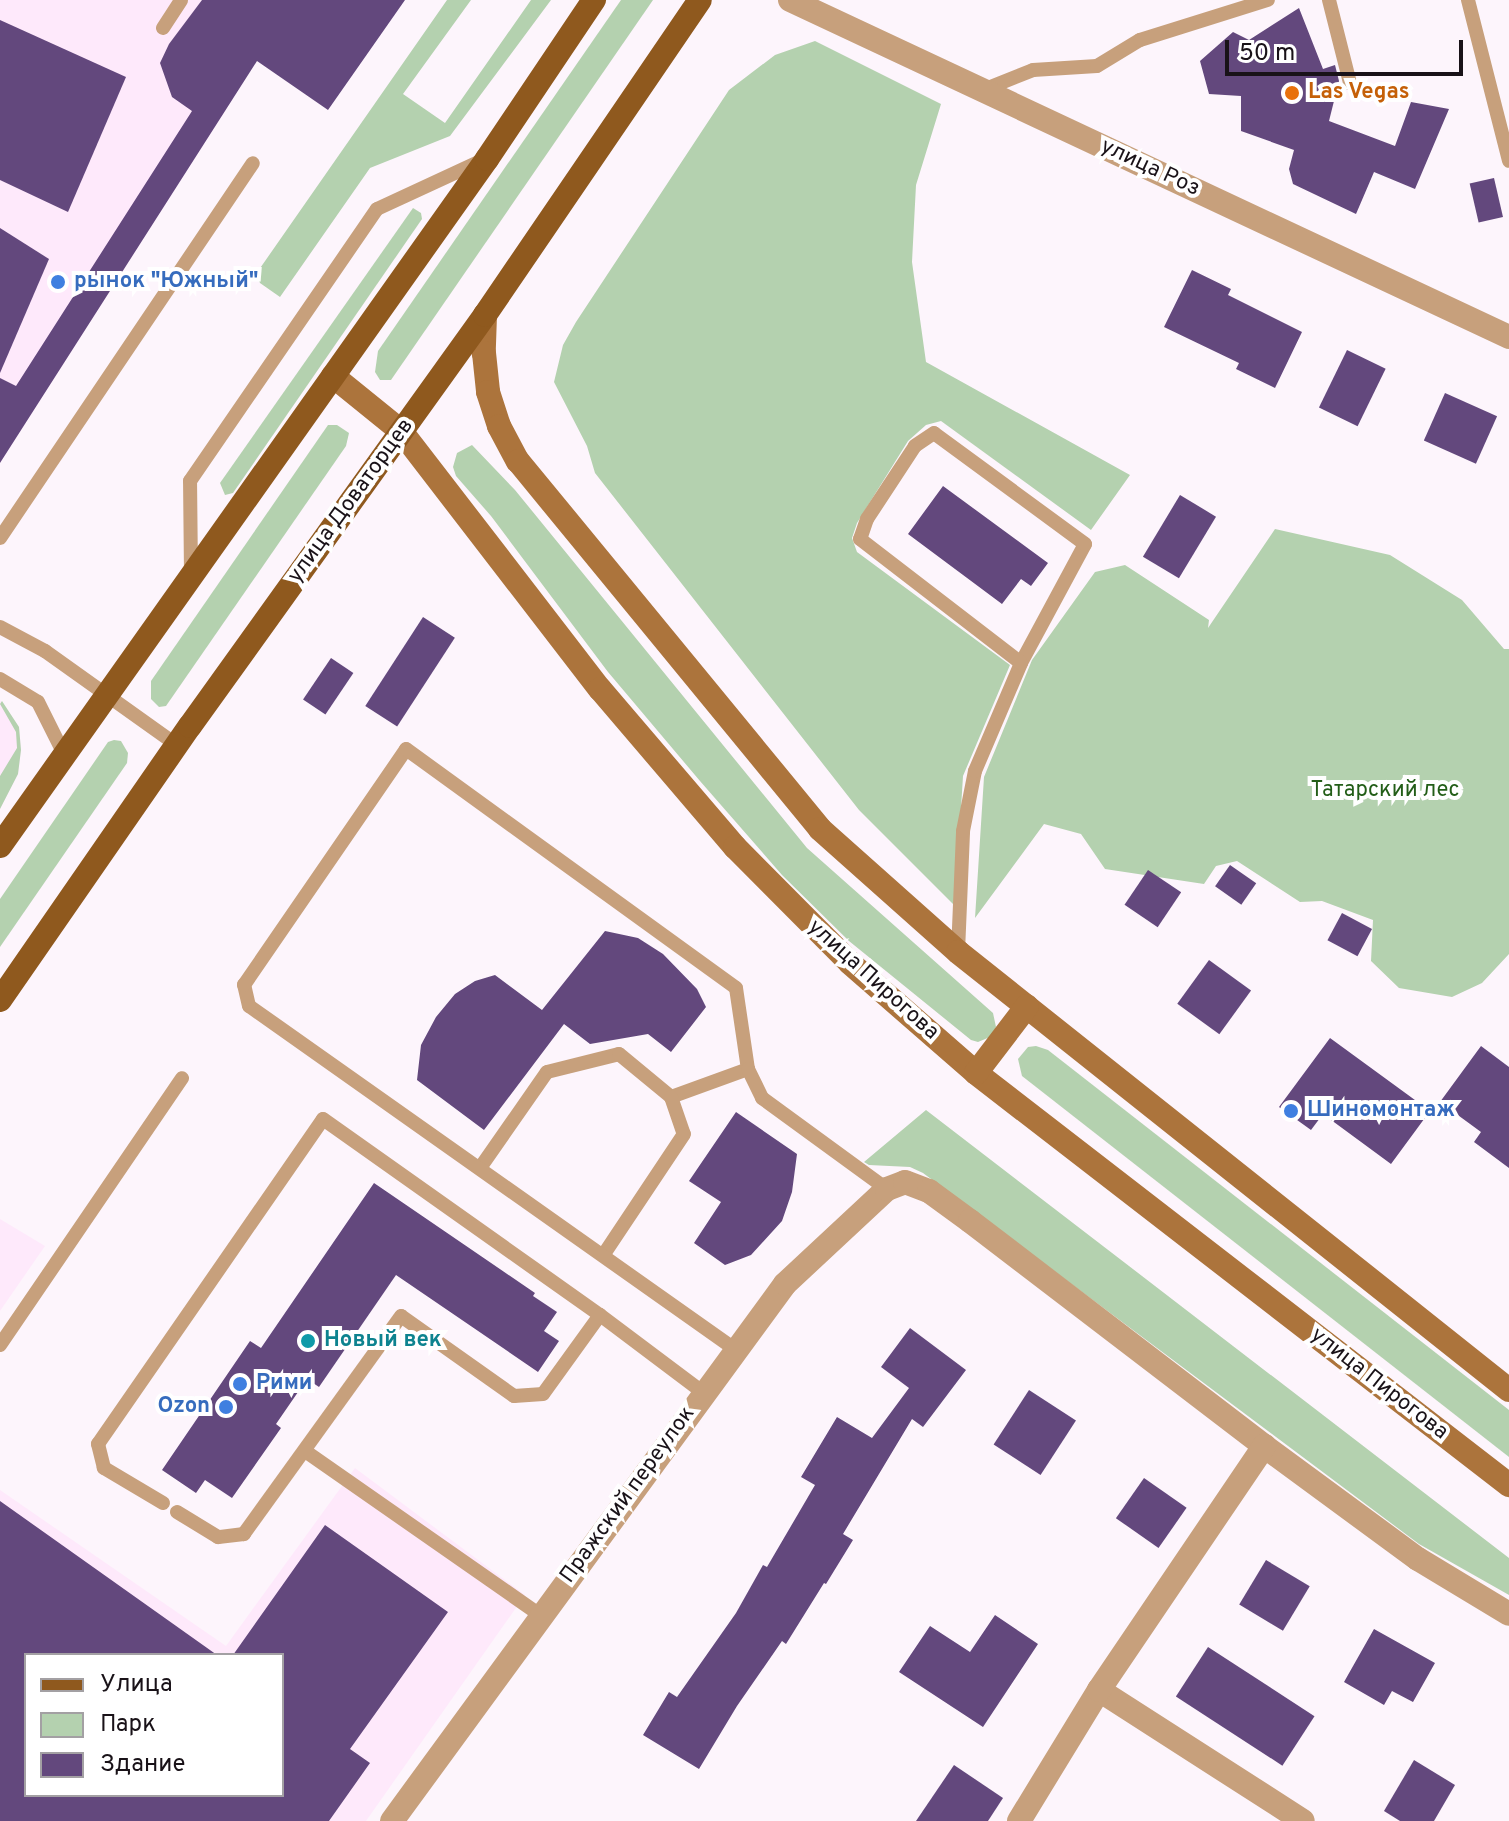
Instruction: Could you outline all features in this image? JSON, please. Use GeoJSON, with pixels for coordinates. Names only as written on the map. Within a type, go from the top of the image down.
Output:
{"type":"FeatureCollection","features":[{"type":"Feature","properties":{"kind":"main road"},"geometry":{"type":"LineString","coordinates":[[0,846],[63,752],[487,159],[594,0]]}},
{"type":"Feature","properties":{"kind":"main road","name":"улица Доваторцев"},"geometry":{"type":"LineString","coordinates":[[0,1000],[485,315],[700,0]]}},
{"type":"Feature","properties":{"kind":"main road"},"geometry":{"type":"LineString","coordinates":[[485,315],[484,353],[488,392],[499,426],[518,461],[820,829],[958,952],[1509,1390]]}},
{"type":"Feature","properties":{"kind":"main road","name":"улица Пирогова"},"geometry":{"type":"LineString","coordinates":[[333,376],[401,431],[600,689],[735,847],[850,963],[976,1073],[1509,1485]]}},
{"type":"Feature","properties":{"kind":"main road"},"geometry":{"type":"LineString","coordinates":[[976,1073],[1027,1006]]}},
{"type":"Feature","properties":{"kind":"street","name":"улица Роз"},"geometry":{"type":"LineString","coordinates":[[790,0],[1509,337]]}},
{"type":"Feature","properties":{"kind":"street"},"geometry":{"type":"LineString","coordinates":[[887,1189],[905,1182],[929,1191],[1418,1559],[1509,1614]]}},
{"type":"Feature","properties":{"kind":"street","name":"Пражский переулок"},"geometry":{"type":"LineString","coordinates":[[392,1821],[785,1284],[887,1189]]}},
{"type":"Feature","properties":{"kind":"street"},"geometry":{"type":"LineString","coordinates":[[1019,1821],[1099,1690],[1264,1446]]}},
{"type":"Feature","properties":{"kind":"street"},"geometry":{"type":"LineString","coordinates":[[1099,1690],[1303,1821]]}},
{"type":"Feature","properties":{"kind":"lane"},"geometry":{"type":"LineString","coordinates":[[163,28],[181,0]]}},
{"type":"Feature","properties":{"kind":"lane"},"geometry":{"type":"LineString","coordinates":[[982,90],[1033,70],[1097,66],[1140,40],[1268,0]]}},
{"type":"Feature","properties":{"kind":"lane"},"geometry":{"type":"LineString","coordinates":[[1329,0],[1350,83]]}},
{"type":"Feature","properties":{"kind":"lane"},"geometry":{"type":"LineString","coordinates":[[1468,0],[1509,161]]}},
{"type":"Feature","properties":{"kind":"lane"},"geometry":{"type":"LineString","coordinates":[[191,573],[190,481],[377,209],[487,159]]}},
{"type":"Feature","properties":{"kind":"lane"},"geometry":{"type":"LineString","coordinates":[[0,538],[253,163]]}},
{"type":"Feature","properties":{"kind":"lane"},"geometry":{"type":"LineString","coordinates":[[958,952],[963,831],[975,771],[1021,663],[1085,544],[934,433],[915,446],[867,519],[860,539],[1021,663]]}},
{"type":"Feature","properties":{"kind":"lane"},"geometry":{"type":"LineString","coordinates":[[0,627],[45,651],[178,746]]}},
{"type":"Feature","properties":{"kind":"lane"},"geometry":{"type":"LineString","coordinates":[[0,679],[38,702],[63,752]]}},
{"type":"Feature","properties":{"kind":"lane"},"geometry":{"type":"LineString","coordinates":[[736,1350],[249,1006],[244,985],[406,749],[736,988],[748,1069],[762,1098],[887,1189]]}},
{"type":"Feature","properties":{"kind":"lane"},"geometry":{"type":"LineString","coordinates":[[480,1168],[547,1072],[619,1054],[671,1097],[684,1134],[604,1254]]}},
{"type":"Feature","properties":{"kind":"lane"},"geometry":{"type":"LineString","coordinates":[[671,1097],[748,1069]]}},
{"type":"Feature","properties":{"kind":"lane"},"geometry":{"type":"LineString","coordinates":[[0,1345],[182,1078]]}},
{"type":"Feature","properties":{"kind":"lane"},"geometry":{"type":"LineString","coordinates":[[163,1503],[104,1468],[98,1444],[323,1119],[600,1315],[704,1393]]}},
{"type":"Feature","properties":{"kind":"lane"},"geometry":{"type":"LineString","coordinates":[[177,1512],[218,1537],[244,1534],[401,1316],[514,1396],[543,1394],[600,1315]]}},
{"type":"Feature","properties":{"kind":"lane"},"geometry":{"type":"LineString","coordinates":[[305,1451],[540,1615]]}},
{"type":"Feature","properties":{"kind":"shaded area","name":"рынок \"Южный\""},"geometry":{"type":"Polygon","coordinates":[[[0,0],[250,0],[232,100],[0,463],[0,0]]]}},
{"type":"Feature","properties":{"kind":"shaded area"},"geometry":{"type":"Polygon","coordinates":[[[0,700],[19,727],[21,750],[18,774],[0,809],[0,700]]]}},
{"type":"Feature","properties":{"kind":"shaded area"},"geometry":{"type":"Polygon","coordinates":[[[0,1219],[45,1246],[0,1311],[0,1219]]]}},
{"type":"Feature","properties":{"kind":"shaded area"},"geometry":{"type":"Polygon","coordinates":[[[355,1468],[525,1595],[366,1821],[0,1821],[0,1490],[226,1646],[355,1468]]]}},
{"type":"Feature","properties":{"kind":"green space"},"geometry":{"type":"Polygon","coordinates":[[[447,0],[471,0],[403,94],[445,123],[531,0],[551,0],[450,136],[370,168],[280,297],[260,283],[256,274],[447,0]]]}},
{"type":"Feature","properties":{"kind":"green space"},"geometry":{"type":"Polygon","coordinates":[[[621,0],[653,0],[391,380],[380,380],[375,372],[378,351],[621,0]]]}},
{"type":"Feature","properties":{"kind":"green space"},"geometry":{"type":"Polygon","coordinates":[[[815,41],[941,104],[916,185],[912,262],[926,362],[1130,475],[1091,530],[941,421],[926,425],[908,441],[857,523],[852,538],[857,552],[1010,665],[963,776],[955,906],[859,810],[595,473],[587,446],[554,382],[563,345],[576,322],[729,90],[775,55],[815,41]]]}},
{"type":"Feature","properties":{"kind":"green space"},"geometry":{"type":"Polygon","coordinates":[[[413,208],[421,213],[422,219],[233,493],[225,495],[220,483],[413,208]]]}},
{"type":"Feature","properties":{"kind":"green space"},"geometry":{"type":"Polygon","coordinates":[[[328,425],[337,425],[349,433],[346,446],[166,706],[159,707],[151,699],[151,681],[328,425]]]}},
{"type":"Feature","properties":{"kind":"green space"},"geometry":{"type":"Polygon","coordinates":[[[472,445],[515,490],[807,848],[993,1013],[996,1027],[990,1037],[978,1042],[971,1040],[849,941],[782,875],[608,672],[491,516],[456,476],[453,467],[457,453],[472,445]]]}},
{"type":"Feature","properties":{"kind":"green space","name":"Татарский лес"},"geometry":{"type":"Polygon","coordinates":[[[1275,529],[1390,555],[1462,600],[1504,649],[1509,649],[1509,954],[1482,983],[1452,997],[1399,988],[1371,961],[1373,920],[1322,901],[1300,902],[1237,861],[1216,866],[1204,884],[1105,869],[1081,834],[1044,824],[975,918],[984,777],[1032,660],[1095,572],[1125,565],[1209,620],[1208,628],[1275,529]]]}},
{"type":"Feature","properties":{"kind":"green space"},"geometry":{"type":"Polygon","coordinates":[[[2,701],[19,727],[21,750],[18,774],[0,809],[0,776],[17,748],[16,732],[0,704],[2,701]]]}},
{"type":"Feature","properties":{"kind":"green space"},"geometry":{"type":"Polygon","coordinates":[[[121,741],[128,753],[127,763],[0,947],[0,899],[108,742],[121,741]]]}},
{"type":"Feature","properties":{"kind":"green space"},"geometry":{"type":"Polygon","coordinates":[[[1028,1047],[1048,1050],[1509,1410],[1509,1457],[1022,1076],[1018,1059],[1028,1047]]]}},
{"type":"Feature","properties":{"kind":"green space"},"geometry":{"type":"Polygon","coordinates":[[[926,1110],[1509,1558],[1509,1595],[1419,1544],[923,1173],[910,1167],[869,1165],[864,1162],[926,1110]]]}},
{"type":"Feature","properties":{"kind":"building"},"geometry":{"type":"Polygon","coordinates":[[[202,0],[405,0],[328,110],[257,61],[0,463],[0,378],[16,386],[192,111],[172,97],[160,63],[169,44],[202,0]]]}},
{"type":"Feature","properties":{"kind":"building"},"geometry":{"type":"Polygon","coordinates":[[[1299,8],[1323,69],[1335,65],[1339,81],[1329,121],[1395,146],[1411,102],[1449,109],[1415,189],[1374,172],[1356,214],[1293,184],[1289,169],[1294,150],[1241,131],[1241,96],[1209,94],[1200,61],[1233,32],[1249,40],[1299,8]]]}},
{"type":"Feature","properties":{"kind":"building"},"geometry":{"type":"Polygon","coordinates":[[[0,20],[126,77],[68,212],[0,180],[0,20]]]}},
{"type":"Feature","properties":{"kind":"building"},"geometry":{"type":"Polygon","coordinates":[[[1494,178],[1503,217],[1479,223],[1470,184],[1494,178]]]}},
{"type":"Feature","properties":{"kind":"building"},"geometry":{"type":"Polygon","coordinates":[[[0,228],[49,259],[0,373],[0,228]]]}},
{"type":"Feature","properties":{"kind":"building"},"geometry":{"type":"Polygon","coordinates":[[[1192,270],[1231,289],[1228,295],[1302,332],[1275,388],[1236,369],[1239,363],[1164,327],[1192,270]]]}},
{"type":"Feature","properties":{"kind":"building"},"geometry":{"type":"Polygon","coordinates":[[[1347,350],[1386,369],[1358,426],[1319,408],[1347,350]]]}},
{"type":"Feature","properties":{"kind":"building"},"geometry":{"type":"Polygon","coordinates":[[[1445,393],[1497,416],[1476,464],[1424,441],[1445,393]]]}},
{"type":"Feature","properties":{"kind":"building"},"geometry":{"type":"Polygon","coordinates":[[[943,486],[1048,563],[1031,586],[1021,579],[1002,604],[908,534],[943,486]]]}},
{"type":"Feature","properties":{"kind":"building"},"geometry":{"type":"Polygon","coordinates":[[[1180,495],[1216,517],[1179,578],[1143,557],[1180,495]]]}},
{"type":"Feature","properties":{"kind":"building"},"geometry":{"type":"Polygon","coordinates":[[[423,617],[455,638],[397,727],[365,706],[423,617]]]}},
{"type":"Feature","properties":{"kind":"building"},"geometry":{"type":"Polygon","coordinates":[[[331,658],[353,673],[325,715],[303,699],[331,658]]]}},
{"type":"Feature","properties":{"kind":"building"},"geometry":{"type":"Polygon","coordinates":[[[1230,865],[1256,883],[1241,905],[1215,886],[1230,865]]]}},
{"type":"Feature","properties":{"kind":"building"},"geometry":{"type":"Polygon","coordinates":[[[1148,870],[1181,892],[1158,927],[1125,905],[1148,870]]]}},
{"type":"Feature","properties":{"kind":"building"},"geometry":{"type":"Polygon","coordinates":[[[1342,913],[1372,929],[1357,956],[1327,940],[1342,913]]]}},
{"type":"Feature","properties":{"kind":"building"},"geometry":{"type":"Polygon","coordinates":[[[605,931],[638,938],[663,954],[697,989],[706,1007],[671,1052],[648,1034],[590,1044],[564,1024],[484,1130],[417,1080],[421,1045],[436,1017],[455,994],[475,981],[495,975],[542,1010],[605,931]]]}},
{"type":"Feature","properties":{"kind":"building"},"geometry":{"type":"Polygon","coordinates":[[[1209,960],[1251,991],[1219,1034],[1177,1004],[1209,960]]]}},
{"type":"Feature","properties":{"kind":"building"},"geometry":{"type":"Polygon","coordinates":[[[1330,1038],[1430,1111],[1391,1164],[1323,1114],[1311,1130],[1279,1107],[1330,1038]]]}},
{"type":"Feature","properties":{"kind":"building"},"geometry":{"type":"Polygon","coordinates":[[[1481,1046],[1509,1067],[1509,1168],[1474,1142],[1481,1132],[1440,1102],[1481,1046]]]}},
{"type":"Feature","properties":{"kind":"building"},"geometry":{"type":"Polygon","coordinates":[[[736,1112],[797,1154],[792,1192],[782,1221],[751,1255],[725,1265],[694,1243],[721,1202],[689,1181],[736,1112]]]}},
{"type":"Feature","properties":{"kind":"building","name":"Новый век"},"geometry":{"type":"Polygon","coordinates":[[[374,1183],[535,1293],[533,1296],[557,1312],[544,1331],[559,1341],[538,1372],[396,1275],[319,1387],[307,1379],[276,1424],[281,1428],[232,1498],[205,1480],[196,1493],[162,1470],[250,1341],[261,1348],[374,1183]]]}},
{"type":"Feature","properties":{"kind":"building"},"geometry":{"type":"Polygon","coordinates":[[[910,1328],[966,1370],[923,1427],[912,1419],[843,1534],[853,1540],[786,1644],[782,1641],[737,1706],[699,1769],[643,1735],[669,1692],[677,1697],[736,1613],[763,1565],[767,1567],[815,1485],[801,1477],[837,1417],[872,1438],[909,1388],[881,1367],[910,1328]]]}},
{"type":"Feature","properties":{"kind":"building"},"geometry":{"type":"Polygon","coordinates":[[[1029,1390],[1076,1420],[1041,1475],[994,1445],[1029,1390]]]}},
{"type":"Feature","properties":{"kind":"building"},"geometry":{"type":"Polygon","coordinates":[[[1144,1478],[1187,1508],[1158,1548],[1116,1518],[1144,1478]]]}},
{"type":"Feature","properties":{"kind":"building"},"geometry":{"type":"Polygon","coordinates":[[[0,1501],[214,1653],[24,1653],[24,1797],[284,1797],[284,1653],[234,1653],[325,1525],[448,1612],[350,1749],[370,1763],[329,1821],[0,1821],[0,1501]]]}},
{"type":"Feature","properties":{"kind":"building"},"geometry":{"type":"Polygon","coordinates":[[[1266,1560],[1310,1586],[1283,1631],[1239,1605],[1266,1560]]]}},
{"type":"Feature","properties":{"kind":"building"},"geometry":{"type":"Polygon","coordinates":[[[995,1615],[1038,1644],[983,1727],[899,1672],[930,1626],[970,1652],[995,1615]]]}},
{"type":"Feature","properties":{"kind":"building"},"geometry":{"type":"Polygon","coordinates":[[[1374,1629],[1435,1663],[1413,1702],[1392,1691],[1384,1705],[1344,1682],[1374,1629]]]}},
{"type":"Feature","properties":{"kind":"building"},"geometry":{"type":"Polygon","coordinates":[[[1208,1647],[1315,1716],[1282,1766],[1176,1696],[1208,1647]]]}},
{"type":"Feature","properties":{"kind":"building"},"geometry":{"type":"Polygon","coordinates":[[[1414,1760],[1455,1785],[1434,1821],[1400,1821],[1384,1811],[1414,1760]]]}},
{"type":"Feature","properties":{"kind":"building"},"geometry":{"type":"Polygon","coordinates":[[[954,1765],[1003,1798],[988,1821],[916,1821],[954,1765]]]}},
{"type":"Feature","properties":{"kind":"place","name":"Las Vegas"},"geometry":{"type":"Point","coordinates":[1292,93]}},
{"type":"Feature","properties":{"kind":"place","name":"рынок \"Южный\""},"geometry":{"type":"Point","coordinates":[58,282]}},
{"type":"Feature","properties":{"kind":"place","name":"Шиномонтаж"},"geometry":{"type":"Point","coordinates":[1291,1111]}},
{"type":"Feature","properties":{"kind":"place","name":"Новый век"},"geometry":{"type":"Point","coordinates":[308,1341]}},
{"type":"Feature","properties":{"kind":"place","name":"Рими"},"geometry":{"type":"Point","coordinates":[240,1384]}},
{"type":"Feature","properties":{"kind":"place","name":"Ozon"},"geometry":{"type":"Point","coordinates":[226,1407]}}]}
